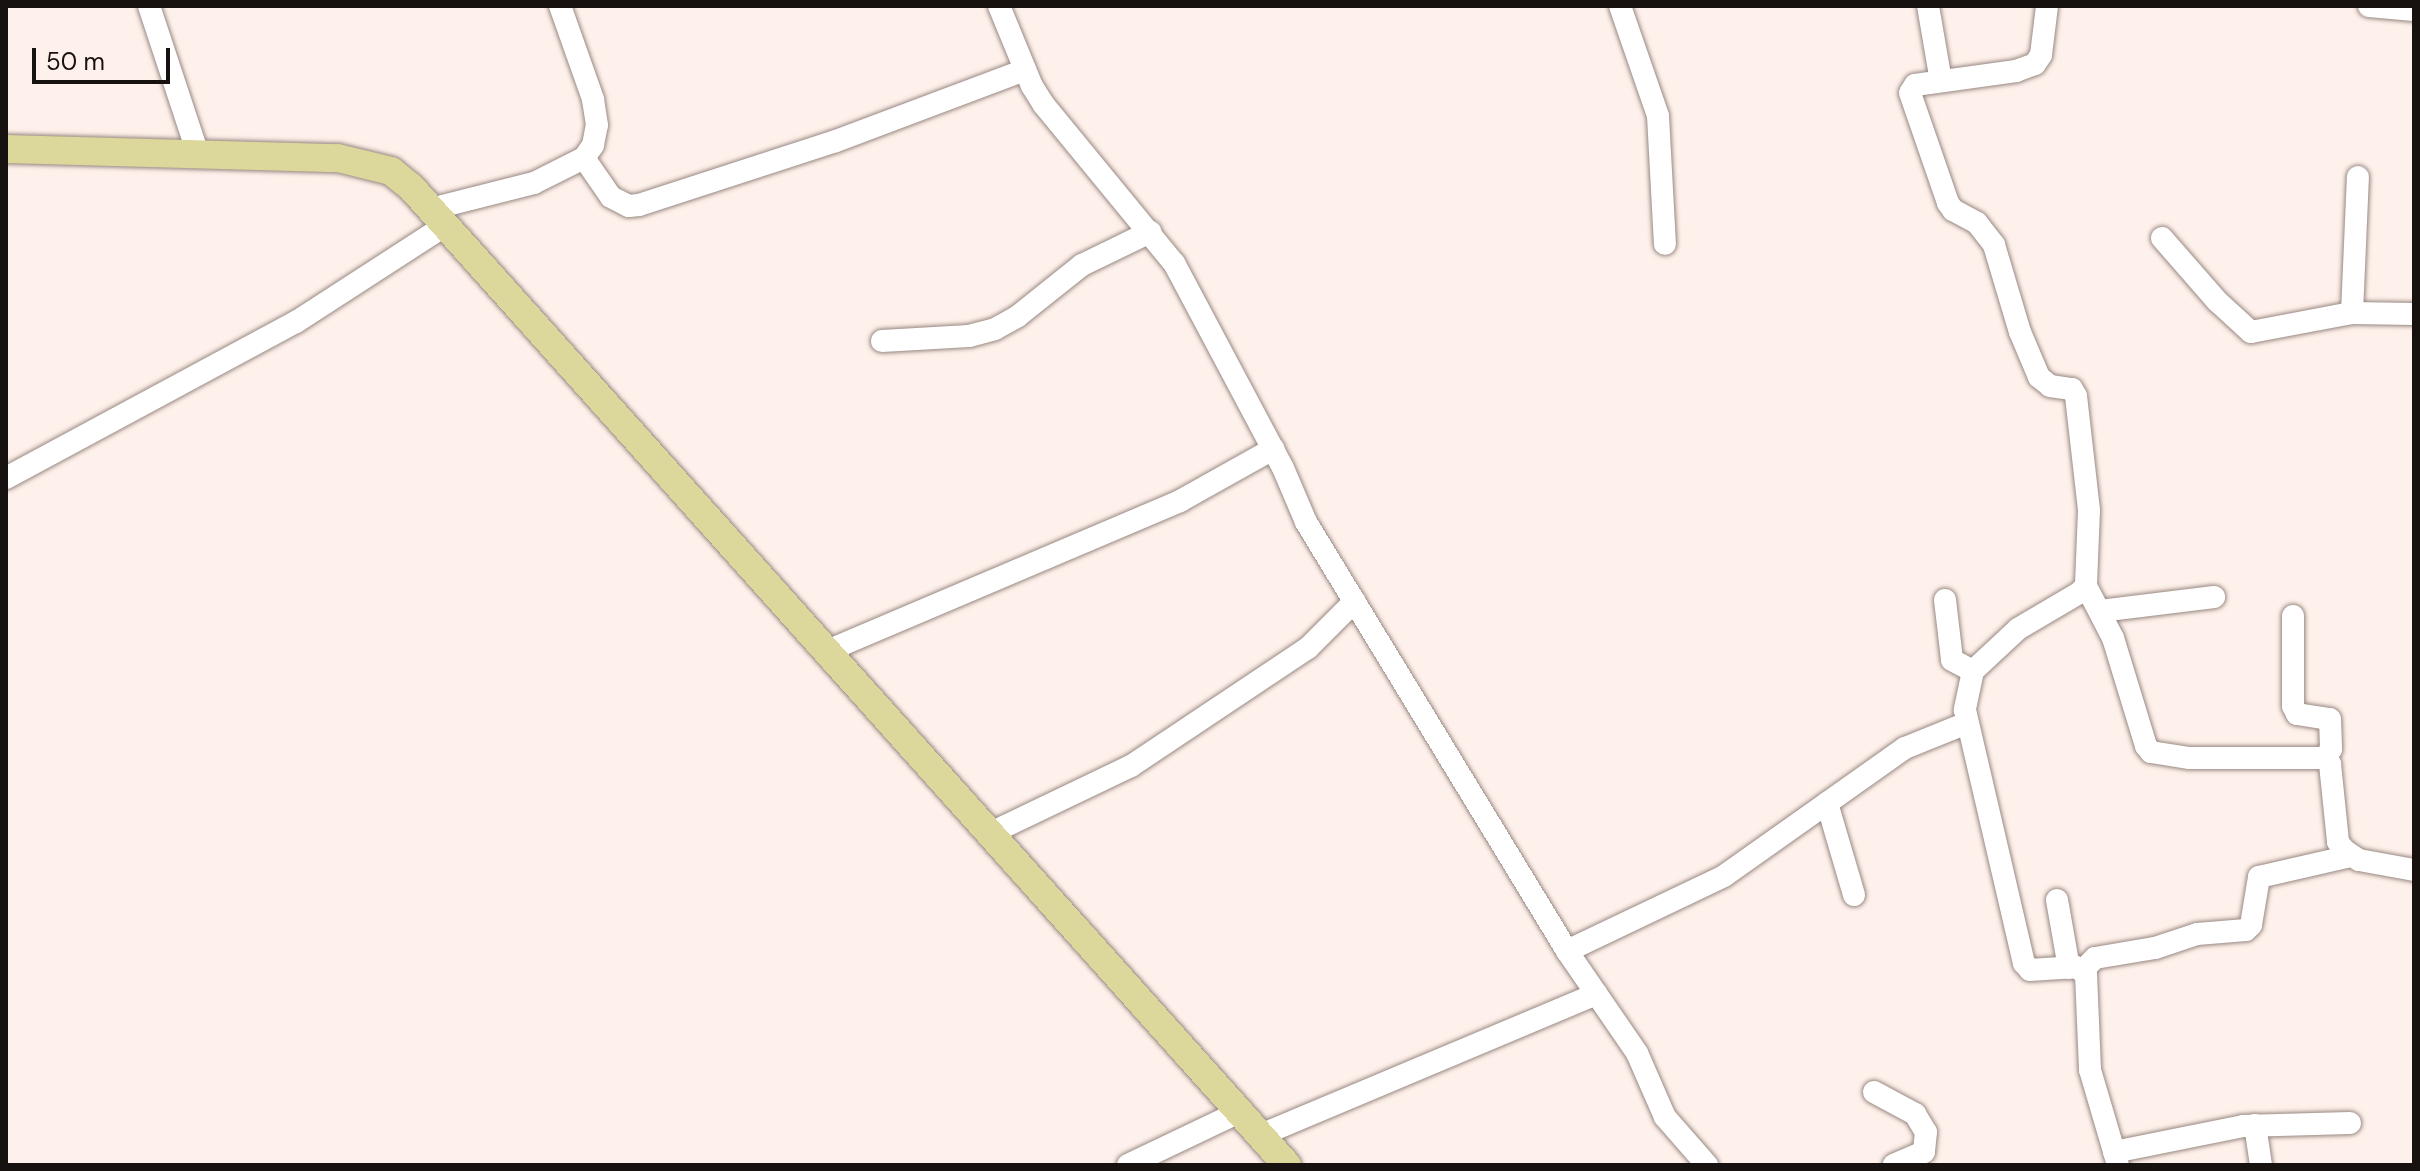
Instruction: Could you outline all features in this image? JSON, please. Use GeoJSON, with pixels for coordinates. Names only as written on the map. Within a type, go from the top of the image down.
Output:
{"type":"FeatureCollection","features":[{"type":"Feature","properties":{"kind":"main road"},"geometry":{"type":"LineString","coordinates":[[6,149],[362,161],[391,171],[438,217],[1287,1165]]}},
{"type":"Feature","properties":{"kind":"street"},"geometry":{"type":"LineString","coordinates":[[149,6],[198,154]]}},
{"type":"Feature","properties":{"kind":"street"},"geometry":{"type":"LineString","coordinates":[[6,478],[296,322],[438,217],[534,183],[584,158],[593,145],[597,125],[593,99],[560,6]]}},
{"type":"Feature","properties":{"kind":"street"},"geometry":{"type":"LineString","coordinates":[[999,6],[1025,70],[1044,105],[1150,232],[1184,280],[1273,449],[1306,522],[1567,951],[1637,1053],[1665,1117],[1707,1165]]}},
{"type":"Feature","properties":{"kind":"street"},"geometry":{"type":"LineString","coordinates":[[1620,6],[1658,116],[1665,244]]}},
{"type":"Feature","properties":{"kind":"street"},"geometry":{"type":"LineString","coordinates":[[1928,6],[1941,81]]}},
{"type":"Feature","properties":{"kind":"street"},"geometry":{"type":"LineString","coordinates":[[2047,6],[2041,55],[2035,64],[2016,71],[1915,85],[1910,93],[1948,203],[1953,210],[1977,223],[1994,245],[2020,332],[2039,377],[2050,386],[2072,389],[2076,396],[2089,510],[2086,586],[2125,669],[2146,746],[2151,752],[2190,758],[2325,758]]}},
{"type":"Feature","properties":{"kind":"street"},"geometry":{"type":"LineString","coordinates":[[2369,6],[2414,10]]}},
{"type":"Feature","properties":{"kind":"street"},"geometry":{"type":"LineString","coordinates":[[584,158],[611,197],[629,206],[639,205],[836,141],[1025,70]]}},
{"type":"Feature","properties":{"kind":"street"},"geometry":{"type":"LineString","coordinates":[[2352,313],[2358,177]]}},
{"type":"Feature","properties":{"kind":"street"},"geometry":{"type":"LineString","coordinates":[[882,341],[969,336],[995,329],[1018,316],[1082,265],[1150,232]]}},
{"type":"Feature","properties":{"kind":"street"},"geometry":{"type":"LineString","coordinates":[[2162,238],[2217,301],[2251,332],[2352,313],[2414,314]]}},
{"type":"Feature","properties":{"kind":"street"},"geometry":{"type":"LineString","coordinates":[[827,651],[1180,501],[1273,449]]}},
{"type":"Feature","properties":{"kind":"street"},"geometry":{"type":"LineString","coordinates":[[2086,586],[2018,629],[1973,671],[1967,692],[1967,723],[2024,963],[2030,970],[2076,969],[2095,958],[2155,948],[2197,934],[2246,930],[2251,925],[2259,877],[2351,856],[2414,870]]}},
{"type":"Feature","properties":{"kind":"street"},"geometry":{"type":"LineString","coordinates":[[2100,611],[2214,597]]}},
{"type":"Feature","properties":{"kind":"street"},"geometry":{"type":"LineString","coordinates":[[1945,600],[1952,660],[1973,671]]}},
{"type":"Feature","properties":{"kind":"street"},"geometry":{"type":"LineString","coordinates":[[991,833],[1131,766],[1308,648],[1355,601]]}},
{"type":"Feature","properties":{"kind":"street"},"geometry":{"type":"LineString","coordinates":[[2293,616],[2293,706],[2297,714],[2330,719],[2331,749],[2325,758]]}},
{"type":"Feature","properties":{"kind":"street"},"geometry":{"type":"LineString","coordinates":[[1567,951],[1724,876],[1905,748],[1967,723]]}},
{"type":"Feature","properties":{"kind":"street"},"geometry":{"type":"LineString","coordinates":[[2325,758],[2330,764],[2338,842],[2351,856]]}},
{"type":"Feature","properties":{"kind":"street"},"geometry":{"type":"LineString","coordinates":[[1827,803],[1854,895]]}},
{"type":"Feature","properties":{"kind":"street"},"geometry":{"type":"LineString","coordinates":[[2057,900],[2076,969],[2087,979],[2090,1070],[2116,1159],[2255,1125],[2350,1123]]}},
{"type":"Feature","properties":{"kind":"street"},"geometry":{"type":"LineString","coordinates":[[1261,1135],[1597,994]]}},
{"type":"Feature","properties":{"kind":"street"},"geometry":{"type":"LineString","coordinates":[[1874,1092],[1915,1114],[1926,1132],[1924,1152],[1894,1165]]}},
{"type":"Feature","properties":{"kind":"street"},"geometry":{"type":"LineString","coordinates":[[1128,1165],[1241,1111]]}},
{"type":"Feature","properties":{"kind":"street"},"geometry":{"type":"LineString","coordinates":[[2255,1125],[2261,1165]]}}]}
